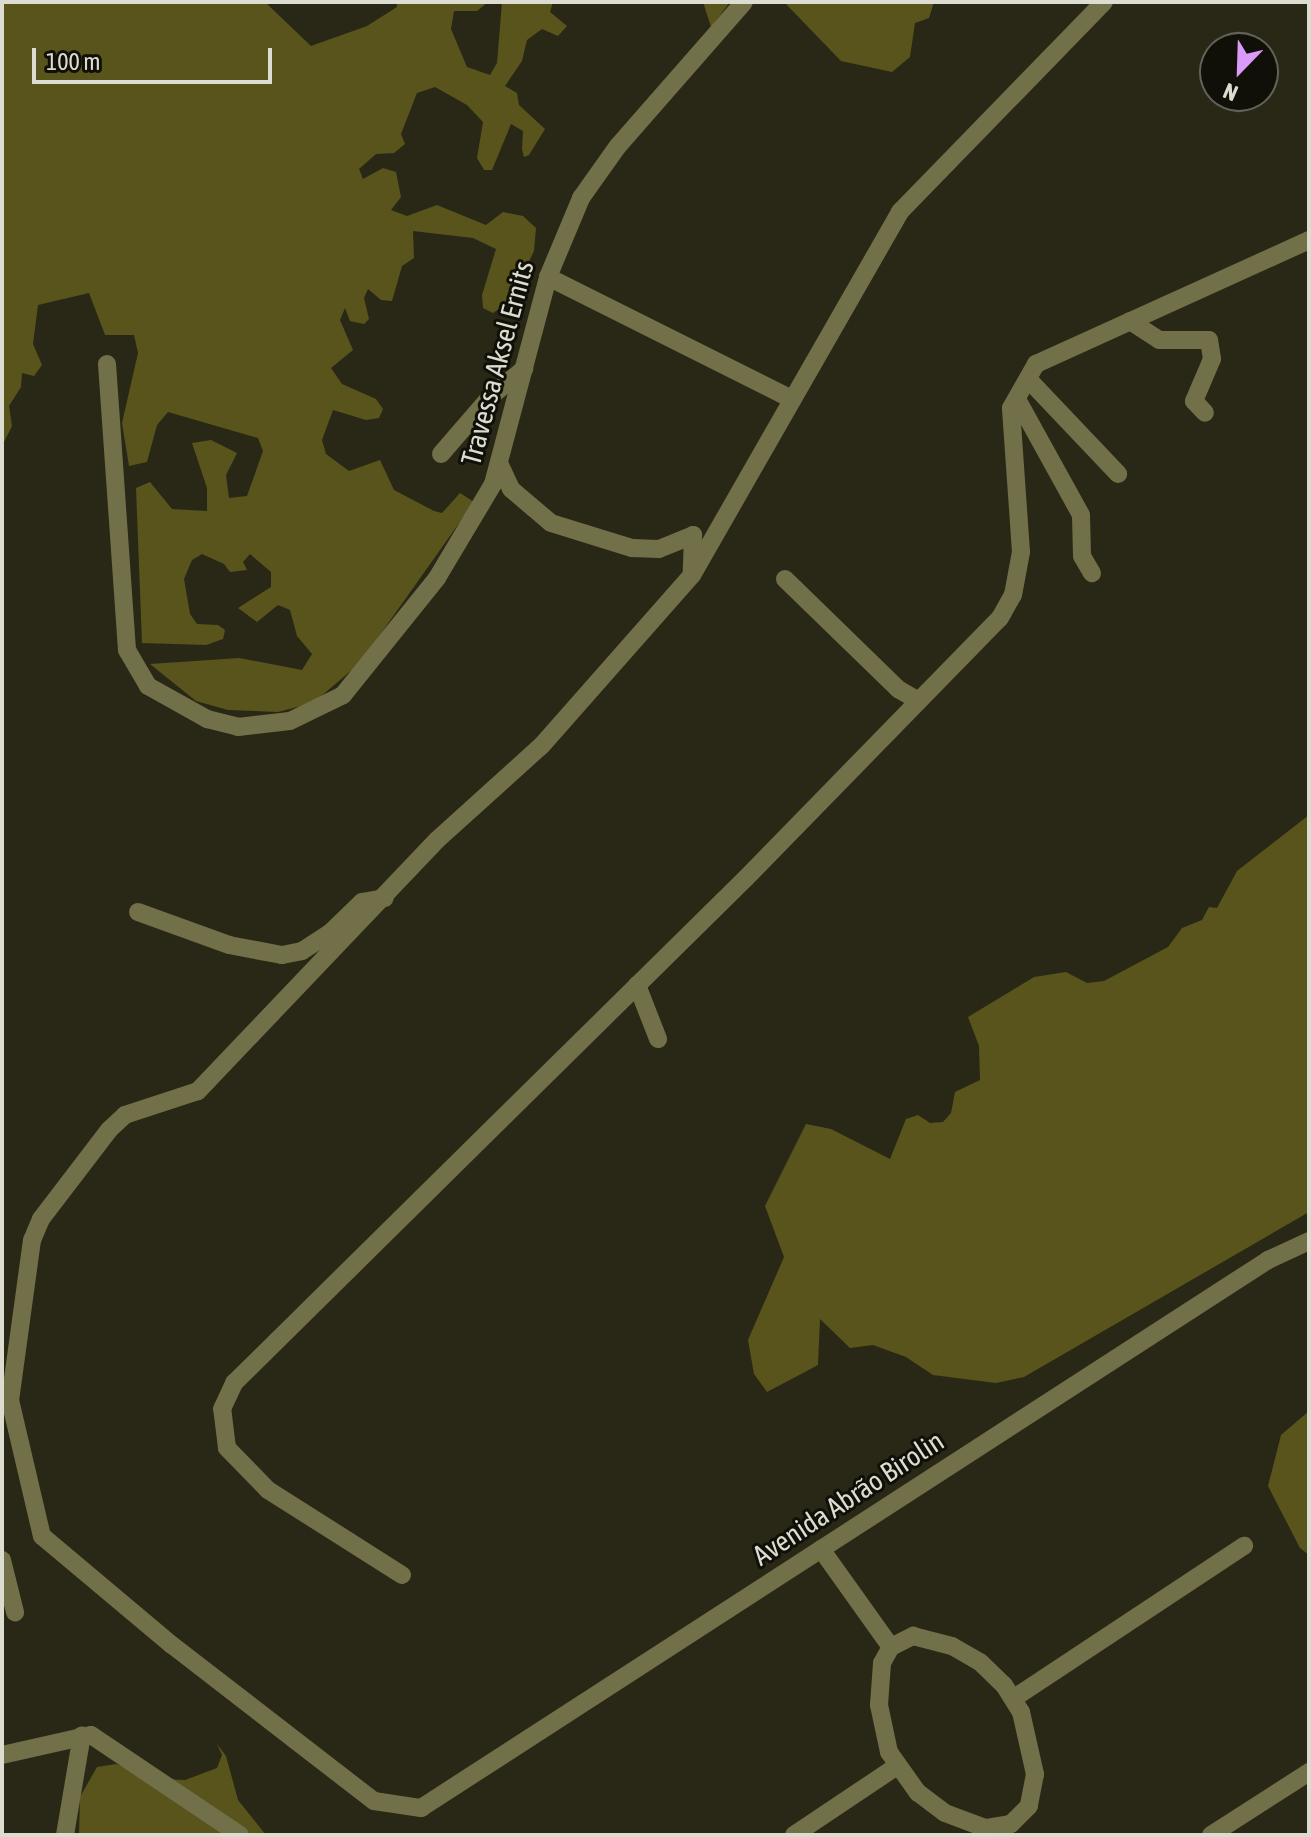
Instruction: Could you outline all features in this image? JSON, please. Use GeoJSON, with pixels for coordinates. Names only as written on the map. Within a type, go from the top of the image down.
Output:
{"type":"FeatureCollection","features":[{"type":"Feature","properties":{"kind":"street","name":"Travessa Aksel Ernits"},"geometry":{"type":"LineString","coordinates":[[107,364],[127,650],[148,686],[207,719],[238,727],[290,721],[343,695],[437,578],[493,484],[548,277],[581,198],[618,146],[744,2]]}},
{"type":"Feature","properties":{"kind":"street"},"geometry":{"type":"LineString","coordinates":[[138,912],[229,945],[282,955],[302,951],[330,933],[362,902],[385,898],[437,840],[541,746],[692,575],[790,398],[900,212],[1104,2]]}},
{"type":"Feature","properties":{"kind":"street"},"geometry":{"type":"LineString","coordinates":[[402,1575],[268,1490],[227,1448],[222,1409],[234,1383],[637,985],[1000,618],[1013,595],[1021,552],[1011,408],[1036,364],[1309,240]]}},
{"type":"Feature","properties":{"kind":"street"},"geometry":{"type":"LineString","coordinates":[[548,277],[790,398]]}},
{"type":"Feature","properties":{"kind":"street"},"geometry":{"type":"LineString","coordinates":[[1130,321],[1159,340],[1200,336],[1209,340],[1212,359],[1194,401],[1205,413]]}},
{"type":"Feature","properties":{"kind":"street"},"geometry":{"type":"LineString","coordinates":[[441,454],[491,396],[524,369]]}},
{"type":"Feature","properties":{"kind":"street"},"geometry":{"type":"LineString","coordinates":[[1028,379],[1118,474]]}},
{"type":"Feature","properties":{"kind":"street"},"geometry":{"type":"LineString","coordinates":[[1017,399],[1045,442],[1081,515],[1082,556],[1092,573]]}},
{"type":"Feature","properties":{"kind":"street"},"geometry":{"type":"LineString","coordinates":[[499,463],[511,489],[551,523],[632,548],[659,549],[693,535],[692,575]]}},
{"type":"Feature","properties":{"kind":"street"},"geometry":{"type":"LineString","coordinates":[[785,579],[898,689],[919,701]]}},
{"type":"Feature","properties":{"kind":"street","name":"Avenida Abrão Birolin"},"geometry":{"type":"LineString","coordinates":[[385,898],[198,1091],[125,1115],[109,1130],[41,1219],[32,1240],[10,1400],[42,1536],[172,1645],[374,1801],[421,1808],[1268,1260],[1309,1241]]}},
{"type":"Feature","properties":{"kind":"street"},"geometry":{"type":"LineString","coordinates":[[637,985],[658,1039]]}},
{"type":"Feature","properties":{"kind":"street"},"geometry":{"type":"LineString","coordinates":[[1014,1698],[1244,1546]]}},
{"type":"Feature","properties":{"kind":"street"},"geometry":{"type":"LineString","coordinates":[[821,1549],[891,1647]]}},
{"type":"Feature","properties":{"kind":"street"},"geometry":{"type":"LineString","coordinates":[[2,1560],[15,1612]]}},
{"type":"Feature","properties":{"kind":"street"},"geometry":{"type":"LineString","coordinates":[[921,1635],[952,1646],[993,1673],[1014,1698],[1032,1742],[1035,1774],[1029,1806],[1015,1830],[985,1828],[945,1813],[918,1793],[897,1766],[884,1737],[879,1705],[882,1663],[891,1647],[921,1635]]}},
{"type":"Feature","properties":{"kind":"street"},"geometry":{"type":"LineString","coordinates":[[65,1835],[82,1735]]}},
{"type":"Feature","properties":{"kind":"street"},"geometry":{"type":"LineString","coordinates":[[2,1755],[82,1735],[101,1741],[240,1835]]}},
{"type":"Feature","properties":{"kind":"street"},"geometry":{"type":"LineString","coordinates":[[794,1835],[897,1766]]}},
{"type":"Feature","properties":{"kind":"street"},"geometry":{"type":"LineString","coordinates":[[1211,1835],[1309,1772]]}},
{"type":"Feature","properties":{"kind":"shaded area"},"geometry":{"type":"Polygon","coordinates":[[[2,2],[265,2],[311,46],[367,26],[397,7],[397,2],[488,2],[477,11],[454,11],[451,29],[467,67],[490,75],[497,63],[502,2],[553,2],[550,12],[567,26],[558,36],[542,29],[527,40],[522,61],[505,86],[517,93],[519,105],[545,129],[529,155],[524,157],[523,131],[511,124],[492,170],[484,170],[477,158],[483,122],[467,105],[435,87],[417,93],[401,134],[405,144],[394,153],[376,154],[359,169],[363,179],[383,168],[396,172],[401,197],[391,210],[407,216],[437,205],[486,225],[503,212],[523,216],[536,228],[534,251],[510,301],[493,313],[483,308],[482,295],[496,249],[473,238],[413,231],[414,258],[402,266],[392,301],[381,300],[368,289],[364,298],[369,319],[364,324],[350,321],[345,308],[340,320],[353,350],[331,368],[342,384],[376,399],[383,409],[379,418],[366,420],[333,410],[322,440],[326,454],[349,471],[380,460],[394,490],[434,511],[442,513],[460,493],[474,502],[360,663],[313,703],[278,712],[228,710],[196,701],[150,664],[239,658],[302,670],[312,654],[297,636],[290,610],[278,605],[257,622],[238,608],[271,587],[271,572],[250,554],[243,562],[247,570],[230,572],[224,564],[202,554],[192,560],[184,579],[190,614],[197,624],[218,625],[225,630],[223,639],[206,645],[142,643],[136,488],[150,482],[172,509],[207,511],[207,488],[192,443],[211,440],[237,453],[226,475],[229,498],[247,496],[263,451],[258,438],[168,412],[157,425],[147,462],[129,466],[122,423],[138,353],[134,335],[105,335],[89,293],[38,305],[33,344],[42,365],[34,376],[22,373],[21,387],[9,406],[12,426],[2,446],[2,2]]]}},
{"type":"Feature","properties":{"kind":"shaded area"},"geometry":{"type":"Polygon","coordinates":[[[703,2],[730,2],[711,27],[703,2]]]}},
{"type":"Feature","properties":{"kind":"shaded area"},"geometry":{"type":"Polygon","coordinates":[[[784,2],[934,2],[929,18],[915,23],[910,57],[892,72],[841,61],[784,2]]]}},
{"type":"Feature","properties":{"kind":"shaded area"},"geometry":{"type":"Polygon","coordinates":[[[1309,815],[1309,1212],[1024,1377],[996,1383],[933,1375],[906,1357],[873,1345],[850,1348],[820,1319],[818,1365],[767,1392],[754,1374],[748,1340],[784,1257],[765,1206],[806,1124],[831,1129],[890,1159],[906,1119],[918,1115],[930,1123],[943,1122],[951,1113],[955,1092],[980,1080],[979,1046],[968,1017],[1034,977],[1066,972],[1087,983],[1104,981],[1168,947],[1182,928],[1202,920],[1209,907],[1217,908],[1237,871],[1309,815]]]}},
{"type":"Feature","properties":{"kind":"shaded area"},"geometry":{"type":"Polygon","coordinates":[[[1309,1411],[1309,1555],[1300,1548],[1268,1486],[1281,1435],[1309,1411]]]}},
{"type":"Feature","properties":{"kind":"shaded area"},"geometry":{"type":"Polygon","coordinates":[[[217,1744],[226,1756],[238,1800],[266,1835],[79,1835],[80,1797],[97,1767],[116,1764],[163,1779],[185,1780],[217,1768],[222,1755],[217,1744]]]}}]}
